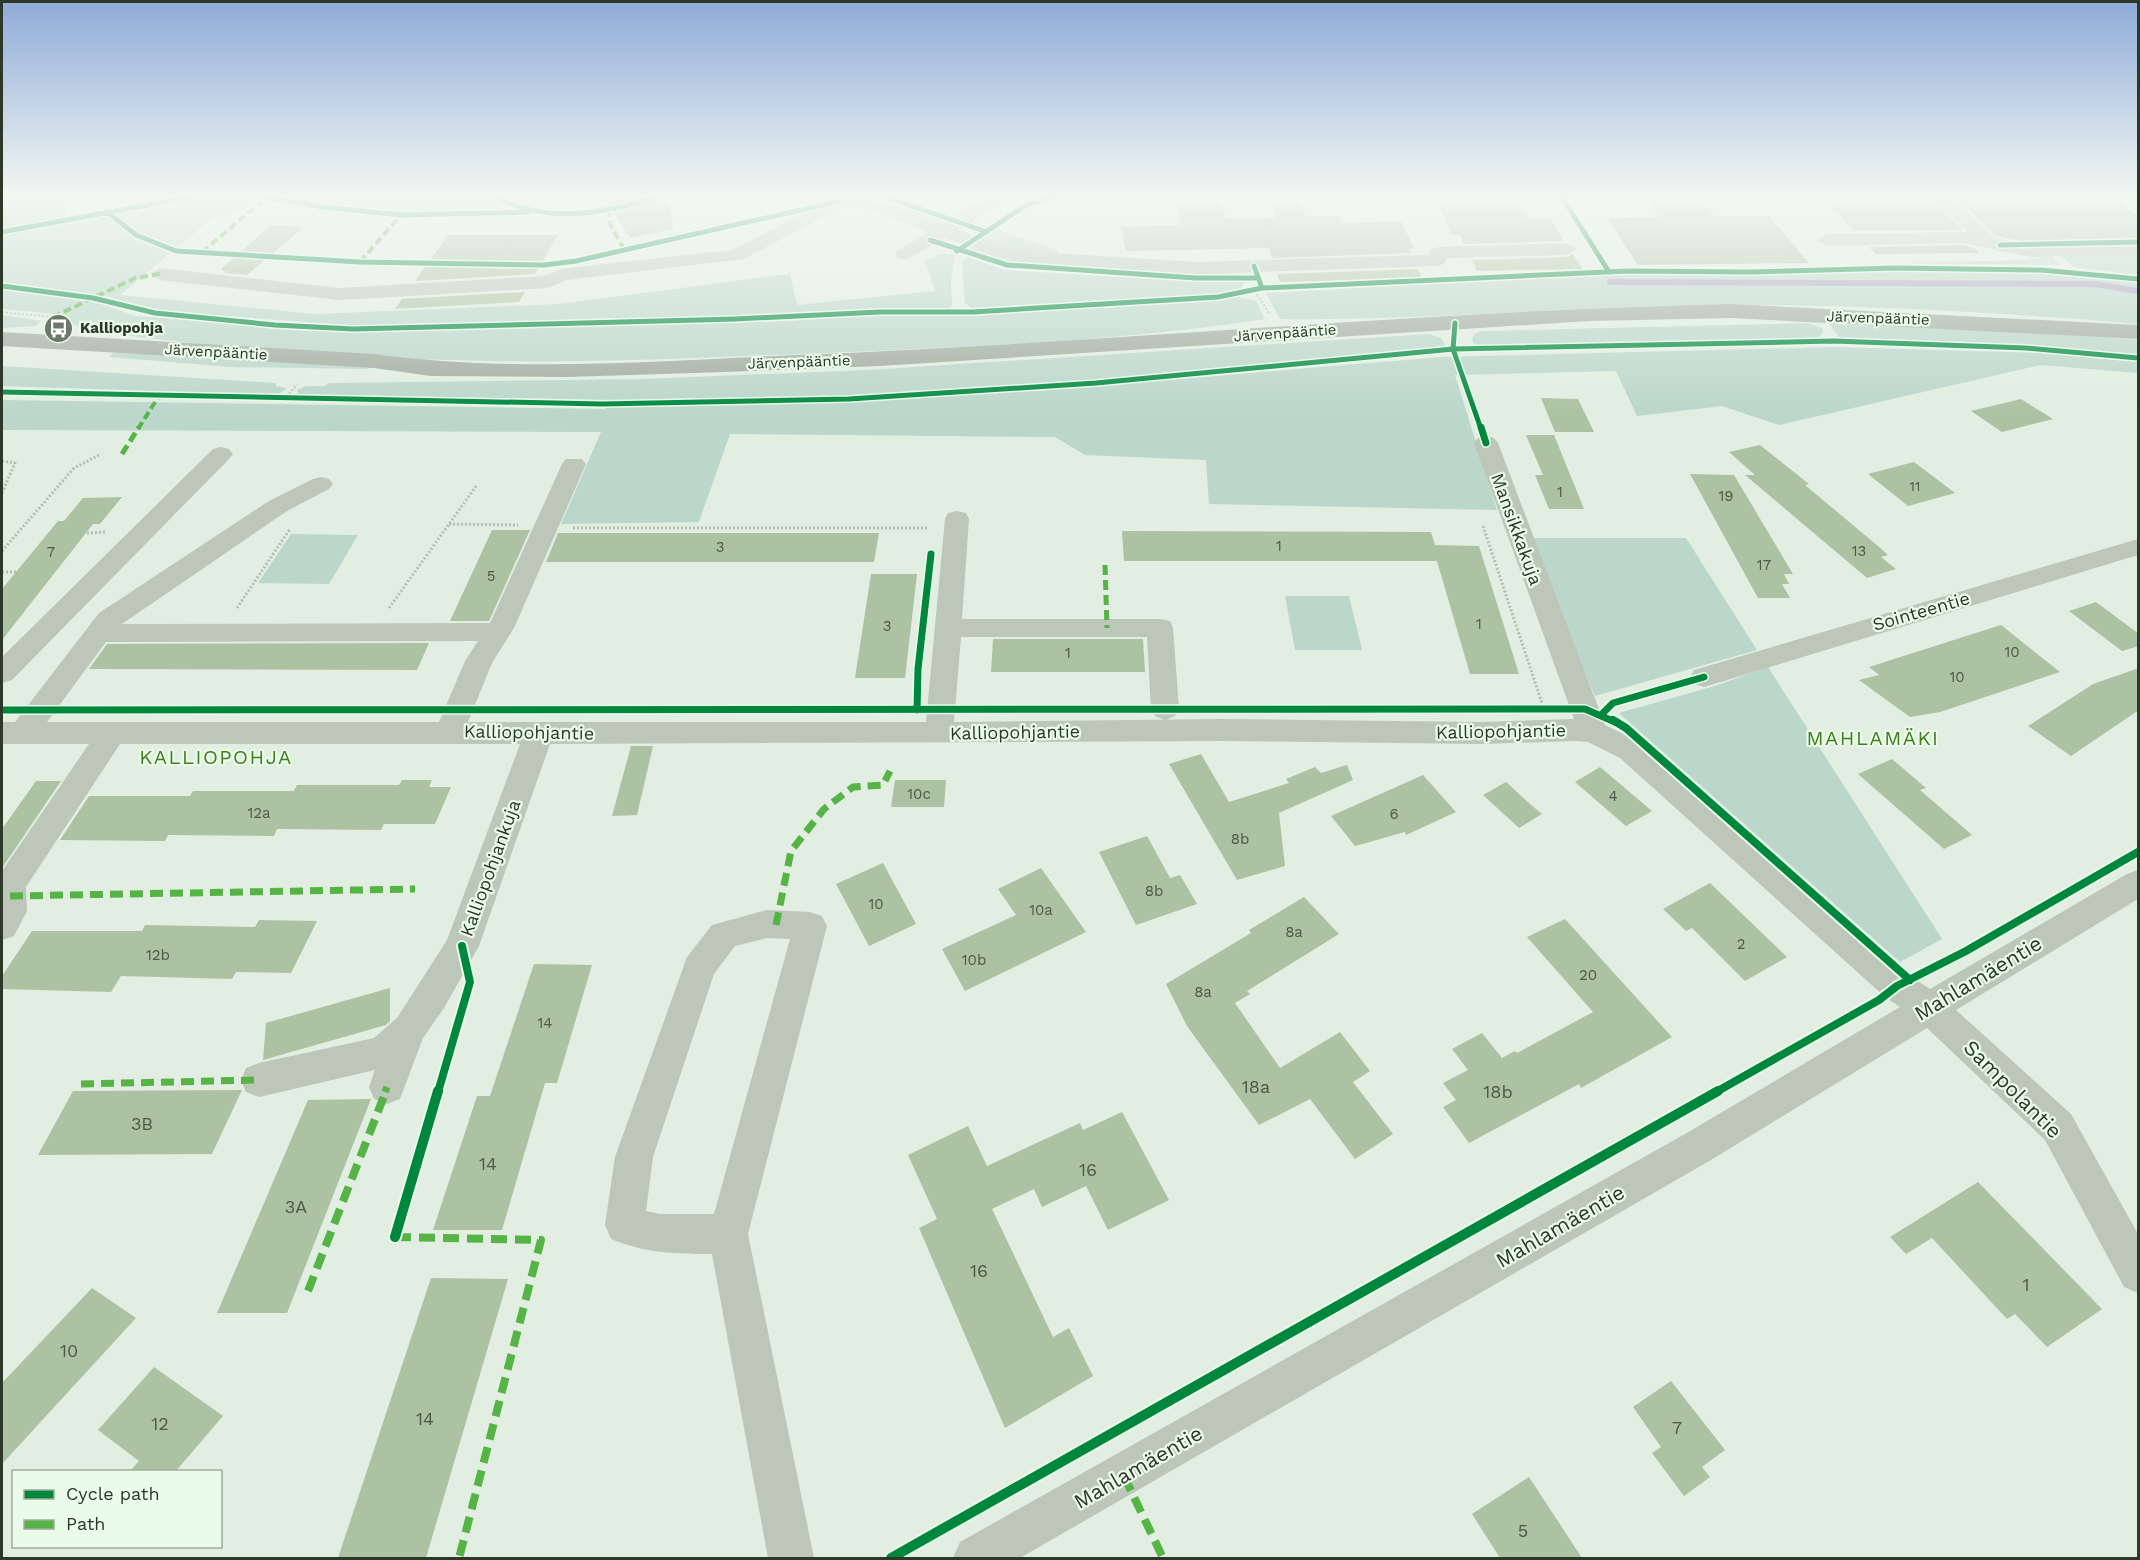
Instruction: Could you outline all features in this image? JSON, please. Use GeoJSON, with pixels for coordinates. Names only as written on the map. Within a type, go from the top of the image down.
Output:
{"type":"FeatureCollection","features":[{"type":"Feature","properties":{"kind":"main road","name":"Järvenpääntie"},"geometry":{"type":"LineString","coordinates":[[2,357],[210,373],[308,377],[380,375],[430,369],[567,370],[880,359],[1601,314],[1731,311],[2023,324],[2139,332]]}},
{"type":"Feature","properties":{"kind":"main road","name":"Järvenpääntie"},"geometry":{"type":"LineString","coordinates":[[2,339],[374,361],[430,369]]}},
{"type":"Feature","properties":{"kind":"street"},"geometry":{"type":"LineString","coordinates":[[159,274],[339,294],[548,282],[561,275],[607,270]]}},
{"type":"Feature","properties":{"kind":"street","name":"Mansikkakuja"},"geometry":{"type":"LineString","coordinates":[[1486,443],[1589,720]]}},
{"type":"Feature","properties":{"kind":"street"},"geometry":{"type":"LineString","coordinates":[[2,673],[221,454]]}},
{"type":"Feature","properties":{"kind":"street"},"geometry":{"type":"LineString","coordinates":[[449,732],[479,661],[499,632],[574,464]]}},
{"type":"Feature","properties":{"kind":"street"},"geometry":{"type":"LineString","coordinates":[[12,733],[108,620],[278,506],[321,484]]}},
{"type":"Feature","properties":{"kind":"street"},"geometry":{"type":"LineString","coordinates":[[939,733],[957,524]]}},
{"type":"Feature","properties":{"kind":"street","name":"Sointeentie"},"geometry":{"type":"LineString","coordinates":[[1704,677],[2139,548]]}},
{"type":"Feature","properties":{"kind":"street"},"geometry":{"type":"LineString","coordinates":[[947,628],[1160,628],[1165,709]]}},
{"type":"Feature","properties":{"kind":"street"},"geometry":{"type":"LineString","coordinates":[[98,633],[499,632]]}},
{"type":"Feature","properties":{"kind":"street","name":"Kalliopohjantie"},"geometry":{"type":"LineString","coordinates":[[12,733],[939,733],[1211,730],[1481,733],[1576,730],[1589,720],[1630,750],[1897,986],[1928,1007]]}},
{"type":"Feature","properties":{"kind":"street"},"geometry":{"type":"LineString","coordinates":[[2,926],[11,911],[10,885],[112,733]]}},
{"type":"Feature","properties":{"kind":"street","name":"Kalliopohjankuja"},"geometry":{"type":"LineString","coordinates":[[409,1029],[432,997],[462,946],[539,733]]}},
{"type":"Feature","properties":{"kind":"street","name":"Mahlamäentie"},"geometry":{"type":"LineString","coordinates":[[976,1558],[1698,1147],[1928,1007],[2139,883]]}},
{"type":"Feature","properties":{"kind":"street"},"geometry":{"type":"LineString","coordinates":[[728,1234],[660,1234],[625,1225],[634,1157],[699,967],[724,935],[767,924],[810,926],[728,1234],[791,1558]]}},
{"type":"Feature","properties":{"kind":"street","name":"Sampolantie"},"geometry":{"type":"LineString","coordinates":[[1928,1007],[2058,1127],[2139,1273]]}},
{"type":"Feature","properties":{"kind":"street"},"geometry":{"type":"LineString","coordinates":[[259,1080],[384,1052],[409,1029]]}},
{"type":"Feature","properties":{"kind":"street"},"geometry":{"type":"LineString","coordinates":[[387,1087],[409,1029]]}},
{"type":"Feature","properties":{"kind":"path"},"geometry":{"type":"LineString","coordinates":[[1255,270],[1262,288],[1251,291],[1273,320]]}},
{"type":"Feature","properties":{"kind":"path"},"geometry":{"type":"LineString","coordinates":[[284,399],[297,384]]}},
{"type":"Feature","properties":{"kind":"path"},"geometry":{"type":"LineString","coordinates":[[273,399],[296,400]]}},
{"type":"Feature","properties":{"kind":"path"},"geometry":{"type":"LineString","coordinates":[[2,551],[74,468],[101,454]]}},
{"type":"Feature","properties":{"kind":"path"},"geometry":{"type":"LineString","coordinates":[[2,461],[15,463],[2,493]]}},
{"type":"Feature","properties":{"kind":"path"},"geometry":{"type":"LineString","coordinates":[[220,632],[321,484]]}},
{"type":"Feature","properties":{"kind":"path"},"geometry":{"type":"LineString","coordinates":[[376,632],[396,594],[477,484]]}},
{"type":"Feature","properties":{"kind":"path"},"geometry":{"type":"LineString","coordinates":[[566,528],[898,527],[957,524]]}},
{"type":"Feature","properties":{"kind":"path"},"geometry":{"type":"LineString","coordinates":[[1483,526],[1543,707]]}},
{"type":"Feature","properties":{"kind":"path"},"geometry":{"type":"LineString","coordinates":[[2,572],[16,572]]}},
{"type":"Feature","properties":{"kind":"path"},"geometry":{"type":"LineString","coordinates":[[1531,707],[1543,707],[1589,720]]}},
{"type":"Feature","properties":{"kind":"green space"},"geometry":{"type":"Polygon","coordinates":[[[2,270],[150,270],[120,295],[315,314],[558,304],[790,274],[797,305],[935,291],[928,270],[953,270],[952,305],[949,309],[885,308],[726,316],[356,326],[164,311],[96,294],[2,283],[2,270]]]}},
{"type":"Feature","properties":{"kind":"green space"},"geometry":{"type":"Polygon","coordinates":[[[963,270],[1245,282],[1239,290],[1227,294],[971,308],[965,303],[963,270]]]}},
{"type":"Feature","properties":{"kind":"green space"},"geometry":{"type":"Polygon","coordinates":[[[1109,270],[1249,273],[1190,275],[1109,270]]]}},
{"type":"Feature","properties":{"kind":"green space"},"geometry":{"type":"Polygon","coordinates":[[[1798,270],[2065,272],[2138,280],[2138,324],[1925,310],[1765,305],[1658,306],[1388,318],[1280,319],[1266,293],[1614,274],[1798,270]]]}},
{"type":"Feature","properties":{"kind":"green space"},"geometry":{"type":"Polygon","coordinates":[[[2096,270],[2138,270],[2138,275],[2096,270]]]}},
{"type":"Feature","properties":{"kind":"green space"},"geometry":{"type":"Polygon","coordinates":[[[2,289],[96,302],[135,316],[286,330],[351,332],[787,321],[878,315],[967,316],[1237,297],[1256,301],[1265,319],[1101,338],[936,348],[701,358],[441,360],[287,352],[82,330],[86,326],[52,324],[59,318],[55,314],[2,309],[2,289]]]}},
{"type":"Feature","properties":{"kind":"green space"},"geometry":{"type":"Polygon","coordinates":[[[2,315],[41,321],[36,326],[2,328],[2,315]]]}},
{"type":"Feature","properties":{"kind":"green space"},"geometry":{"type":"Polygon","coordinates":[[[1808,323],[1823,329],[1818,338],[1480,346],[1473,343],[1474,335],[1482,331],[1808,323]]]}},
{"type":"Feature","properties":{"kind":"green space"},"geometry":{"type":"Polygon","coordinates":[[[1829,324],[2013,331],[2138,340],[2138,356],[2010,344],[1840,338],[1829,324]]]}},
{"type":"Feature","properties":{"kind":"green space"},"geometry":{"type":"Polygon","coordinates":[[[1429,334],[1441,338],[1446,346],[1150,375],[1155,381],[1441,357],[1833,347],[2041,353],[2138,362],[2138,373],[2040,365],[1779,425],[1722,406],[1637,416],[1616,371],[1455,375],[1497,510],[1209,504],[1206,460],[1085,455],[1055,437],[730,434],[699,522],[561,524],[601,432],[2,430],[2,400],[605,409],[615,400],[298,395],[297,390],[306,386],[324,386],[328,383],[641,379],[867,370],[1429,334]]]}},
{"type":"Feature","properties":{"kind":"green space"},"geometry":{"type":"Polygon","coordinates":[[[113,353],[218,355],[372,367],[366,369],[230,367],[109,357],[113,353]]]}},
{"type":"Feature","properties":{"kind":"green space"},"geometry":{"type":"Polygon","coordinates":[[[2,366],[276,383],[276,386],[287,388],[278,395],[2,386],[2,366]]]}},
{"type":"Feature","properties":{"kind":"green space"},"geometry":{"type":"Polygon","coordinates":[[[291,534],[358,535],[329,584],[258,583],[291,534]]]}},
{"type":"Feature","properties":{"kind":"green space"},"geometry":{"type":"Polygon","coordinates":[[[1528,538],[1686,538],[1757,650],[1595,696],[1528,538]]]}},
{"type":"Feature","properties":{"kind":"green space"},"geometry":{"type":"Polygon","coordinates":[[[1285,596],[1349,596],[1362,650],[1295,650],[1285,596]]]}},
{"type":"Feature","properties":{"kind":"green space"},"geometry":{"type":"Polygon","coordinates":[[[1768,667],[1942,939],[1900,962],[1619,713],[1715,686],[1768,667]]]}},
{"type":"Feature","properties":{"kind":"building"},"geometry":{"type":"Polygon","coordinates":[[[222,270],[253,270],[247,275],[225,273],[222,270]]]}},
{"type":"Feature","properties":{"kind":"building"},"geometry":{"type":"Polygon","coordinates":[[[423,270],[537,270],[535,274],[415,281],[423,270]]]}},
{"type":"Feature","properties":{"kind":"building"},"geometry":{"type":"Polygon","coordinates":[[[1418,270],[1423,279],[1280,282],[1277,274],[1418,270]]]}},
{"type":"Feature","properties":{"kind":"building"},"geometry":{"type":"Polygon","coordinates":[[[1476,270],[1540,270],[1477,271],[1476,270]]]}},
{"type":"Feature","properties":{"kind":"building"},"geometry":{"type":"Polygon","coordinates":[[[525,292],[519,302],[395,309],[402,299],[525,292]]]}},
{"type":"Feature","properties":{"kind":"building"},"geometry":{"type":"Polygon","coordinates":[[[1541,398],[1578,399],[1594,432],[1555,432],[1541,398]]]}},
{"type":"Feature","properties":{"kind":"building"},"geometry":{"type":"Polygon","coordinates":[[[2021,399],[2053,419],[2002,432],[1971,411],[2021,399]]]}},
{"type":"Feature","properties":{"kind":"building"},"geometry":{"type":"Polygon","coordinates":[[[1526,435],[1554,435],[1584,509],[1549,509],[1535,475],[1543,475],[1526,435]]]}},
{"type":"Feature","properties":{"kind":"building"},"geometry":{"type":"Polygon","coordinates":[[[1760,445],[1809,484],[1805,485],[1888,555],[1881,557],[1896,569],[1867,578],[1745,475],[1755,475],[1729,452],[1760,445]]]}},
{"type":"Feature","properties":{"kind":"building"},"geometry":{"type":"Polygon","coordinates":[[[1914,462],[1955,493],[1908,506],[1868,474],[1914,462]]]}},
{"type":"Feature","properties":{"kind":"building"},"geometry":{"type":"Polygon","coordinates":[[[1690,474],[1734,475],[1793,574],[1784,574],[1789,584],[1782,584],[1790,598],[1758,598],[1690,474]]]}},
{"type":"Feature","properties":{"kind":"building"},"geometry":{"type":"Polygon","coordinates":[[[122,497],[100,524],[93,524],[2,640],[2,589],[58,521],[64,521],[83,498],[122,497]]]}},
{"type":"Feature","properties":{"kind":"building"},"geometry":{"type":"Polygon","coordinates":[[[492,530],[530,530],[489,621],[450,621],[492,530]]]}},
{"type":"Feature","properties":{"kind":"building"},"geometry":{"type":"Polygon","coordinates":[[[1122,531],[1431,532],[1435,545],[1479,546],[1519,674],[1470,674],[1437,561],[1124,561],[1122,531]]]}},
{"type":"Feature","properties":{"kind":"building"},"geometry":{"type":"Polygon","coordinates":[[[558,533],[879,533],[874,562],[546,562],[558,533]]]}},
{"type":"Feature","properties":{"kind":"building"},"geometry":{"type":"Polygon","coordinates":[[[871,574],[917,574],[905,678],[855,678],[871,574]]]}},
{"type":"Feature","properties":{"kind":"building"},"geometry":{"type":"Polygon","coordinates":[[[2096,602],[2139,634],[2139,646],[2122,651],[2069,611],[2096,602]]]}},
{"type":"Feature","properties":{"kind":"building"},"geometry":{"type":"Polygon","coordinates":[[[2001,625],[2060,672],[1940,712],[1910,717],[1859,680],[1879,675],[1869,667],[2001,625]]]}},
{"type":"Feature","properties":{"kind":"building"},"geometry":{"type":"Polygon","coordinates":[[[993,639],[1143,639],[1145,672],[991,672],[993,639]]]}},
{"type":"Feature","properties":{"kind":"building"},"geometry":{"type":"Polygon","coordinates":[[[429,643],[417,670],[89,669],[107,644],[429,643]]]}},
{"type":"Feature","properties":{"kind":"building"},"geometry":{"type":"Polygon","coordinates":[[[2139,668],[2139,710],[2071,756],[2028,726],[2093,684],[2139,668]]]}},
{"type":"Feature","properties":{"kind":"building"},"geometry":{"type":"Polygon","coordinates":[[[631,746],[653,746],[637,815],[612,816],[631,746]]]}},
{"type":"Feature","properties":{"kind":"building"},"geometry":{"type":"Polygon","coordinates":[[[1201,754],[1229,802],[1289,783],[1286,779],[1315,767],[1321,773],[1347,765],[1353,780],[1279,813],[1285,866],[1237,880],[1169,764],[1201,754]]]}},
{"type":"Feature","properties":{"kind":"building"},"geometry":{"type":"Polygon","coordinates":[[[1892,759],[1926,788],[1920,790],[1972,835],[1944,849],[1858,774],[1892,759]]]}},
{"type":"Feature","properties":{"kind":"building"},"geometry":{"type":"Polygon","coordinates":[[[1600,767],[1652,811],[1626,826],[1575,782],[1600,767]]]}},
{"type":"Feature","properties":{"kind":"building"},"geometry":{"type":"Polygon","coordinates":[[[1423,775],[1456,812],[1406,835],[1405,832],[1355,846],[1331,816],[1423,775]]]}},
{"type":"Feature","properties":{"kind":"building"},"geometry":{"type":"Polygon","coordinates":[[[402,780],[432,780],[429,787],[451,787],[435,824],[384,824],[381,830],[277,829],[274,836],[168,835],[165,841],[60,840],[89,796],[190,796],[193,791],[294,791],[297,785],[399,785],[402,780]]]}},
{"type":"Feature","properties":{"kind":"building"},"geometry":{"type":"Polygon","coordinates":[[[895,780],[946,780],[944,807],[891,807],[895,780]]]}},
{"type":"Feature","properties":{"kind":"building"},"geometry":{"type":"Polygon","coordinates":[[[36,781],[61,781],[2,868],[2,829],[36,781]]]}},
{"type":"Feature","properties":{"kind":"building"},"geometry":{"type":"Polygon","coordinates":[[[1506,782],[1542,814],[1519,828],[1483,795],[1506,782]]]}},
{"type":"Feature","properties":{"kind":"building"},"geometry":{"type":"Polygon","coordinates":[[[1147,836],[1170,878],[1180,875],[1197,904],[1136,925],[1099,852],[1147,836]]]}},
{"type":"Feature","properties":{"kind":"building"},"geometry":{"type":"Polygon","coordinates":[[[883,863],[916,924],[869,946],[836,884],[883,863]]]}},
{"type":"Feature","properties":{"kind":"building"},"geometry":{"type":"Polygon","coordinates":[[[1041,868],[1086,932],[965,991],[942,949],[1016,915],[998,889],[1041,868]]]}},
{"type":"Feature","properties":{"kind":"building"},"geometry":{"type":"Polygon","coordinates":[[[1710,883],[1787,957],[1745,981],[1692,928],[1686,931],[1663,909],[1710,883]]]}},
{"type":"Feature","properties":{"kind":"building"},"geometry":{"type":"Polygon","coordinates":[[[1304,897],[1339,934],[1247,991],[1250,994],[1235,1003],[1280,1068],[1340,1032],[1370,1071],[1353,1082],[1393,1134],[1355,1159],[1310,1099],[1259,1125],[1187,1026],[1166,984],[1251,933],[1249,930],[1304,897]]]}},
{"type":"Feature","properties":{"kind":"building"},"geometry":{"type":"Polygon","coordinates":[[[1565,919],[1672,1037],[1581,1088],[1579,1084],[1469,1143],[1443,1107],[1456,1100],[1443,1083],[1468,1070],[1452,1049],[1482,1033],[1502,1058],[1515,1051],[1517,1053],[1593,1012],[1527,937],[1565,919]]]}},
{"type":"Feature","properties":{"kind":"building"},"geometry":{"type":"Polygon","coordinates":[[[259,920],[317,921],[291,973],[236,972],[232,979],[121,976],[111,992],[2,989],[2,976],[32,931],[142,931],[145,925],[255,927],[259,920]]]}},
{"type":"Feature","properties":{"kind":"building"},"geometry":{"type":"Polygon","coordinates":[[[534,964],[592,965],[557,1083],[545,1083],[502,1230],[433,1230],[477,1096],[490,1096],[534,964]]]}},
{"type":"Feature","properties":{"kind":"building"},"geometry":{"type":"Polygon","coordinates":[[[390,988],[390,1021],[386,1025],[263,1060],[266,1023],[390,988]]]}},
{"type":"Feature","properties":{"kind":"building"},"geometry":{"type":"Polygon","coordinates":[[[242,1090],[212,1154],[38,1155],[73,1091],[242,1090]]]}},
{"type":"Feature","properties":{"kind":"building"},"geometry":{"type":"Polygon","coordinates":[[[371,1099],[287,1313],[217,1313],[308,1100],[371,1099]]]}},
{"type":"Feature","properties":{"kind":"building"},"geometry":{"type":"Polygon","coordinates":[[[1122,1112],[1169,1200],[1108,1230],[1086,1186],[1042,1207],[1034,1189],[992,1209],[1053,1337],[1069,1328],[1093,1376],[1005,1428],[919,1228],[937,1219],[908,1155],[968,1126],[987,1166],[1080,1123],[1083,1130],[1122,1112]]]}},
{"type":"Feature","properties":{"kind":"building"},"geometry":{"type":"Polygon","coordinates":[[[1978,1182],[2102,1309],[2047,1347],[2015,1314],[2007,1319],[1932,1238],[1906,1254],[1890,1237],[1978,1182]]]}},
{"type":"Feature","properties":{"kind":"building"},"geometry":{"type":"Polygon","coordinates":[[[431,1278],[508,1279],[426,1558],[338,1558],[431,1278]]]}},
{"type":"Feature","properties":{"kind":"building"},"geometry":{"type":"Polygon","coordinates":[[[92,1288],[136,1318],[2,1464],[2,1383],[92,1288]]]}},
{"type":"Feature","properties":{"kind":"building"},"geometry":{"type":"Polygon","coordinates":[[[154,1367],[223,1416],[177,1470],[131,1470],[139,1461],[98,1430],[154,1367]]]}},
{"type":"Feature","properties":{"kind":"building"},"geometry":{"type":"Polygon","coordinates":[[[1671,1381],[1725,1450],[1702,1467],[1710,1477],[1684,1496],[1652,1453],[1661,1447],[1633,1407],[1671,1381]]]}},
{"type":"Feature","properties":{"kind":"building"},"geometry":{"type":"Polygon","coordinates":[[[1529,1477],[1582,1558],[1500,1558],[1472,1514],[1529,1477]]]}},
{"type":"Feature","properties":{"kind":"waterway"},"geometry":{"type":"LineString","coordinates":[[1610,282],[2095,284],[2138,291]]}},
{"type":"Feature","properties":{"kind":"marked path"},"geometry":{"type":"LineString","coordinates":[[53,317],[135,278],[160,274]]}},
{"type":"Feature","properties":{"kind":"marked path"},"geometry":{"type":"LineString","coordinates":[[122,454],[159,396]]}},
{"type":"Feature","properties":{"kind":"marked path"},"geometry":{"type":"LineString","coordinates":[[1105,565],[1107,628]]}},
{"type":"Feature","properties":{"kind":"marked path"},"geometry":{"type":"LineString","coordinates":[[776,925],[791,851],[824,809],[853,787],[883,785],[890,771]]}},
{"type":"Feature","properties":{"kind":"marked path"},"geometry":{"type":"LineString","coordinates":[[10,896],[415,889]]}},
{"type":"Feature","properties":{"kind":"marked path"},"geometry":{"type":"LineString","coordinates":[[81,1084],[259,1080]]}},
{"type":"Feature","properties":{"kind":"marked path"},"geometry":{"type":"LineString","coordinates":[[308,1291],[387,1087]]}},
{"type":"Feature","properties":{"kind":"marked path"},"geometry":{"type":"LineString","coordinates":[[395,1237],[541,1240],[459,1558]]}},
{"type":"Feature","properties":{"kind":"marked path"},"geometry":{"type":"LineString","coordinates":[[1124,1476],[1163,1558]]}},
{"type":"Feature","properties":{"kind":"cycle path"},"geometry":{"type":"LineString","coordinates":[[1077,270],[1196,278],[1258,278]]}},
{"type":"Feature","properties":{"kind":"cycle path"},"geometry":{"type":"LineString","coordinates":[[1255,270],[1262,288],[1628,271],[1830,270]]}},
{"type":"Feature","properties":{"kind":"cycle path"},"geometry":{"type":"LineString","coordinates":[[2036,270],[2138,279]]}},
{"type":"Feature","properties":{"kind":"cycle path"},"geometry":{"type":"LineString","coordinates":[[2,286],[93,298],[155,313],[275,325],[353,329],[735,319],[880,312],[973,312],[1218,297],[1262,288]]}},
{"type":"Feature","properties":{"kind":"cycle path"},"geometry":{"type":"LineString","coordinates":[[1455,323],[1453,349],[1486,443]]}},
{"type":"Feature","properties":{"kind":"cycle path"},"geometry":{"type":"LineString","coordinates":[[2,392],[602,404],[849,399],[1096,383],[1453,349],[1834,341],[2026,348],[2138,358]]}},
{"type":"Feature","properties":{"kind":"cycle path"},"geometry":{"type":"LineString","coordinates":[[917,710],[918,669],[931,554]]}},
{"type":"Feature","properties":{"kind":"cycle path"},"geometry":{"type":"LineString","coordinates":[[1602,714],[1613,703],[1704,677]]}},
{"type":"Feature","properties":{"kind":"cycle path"},"geometry":{"type":"LineString","coordinates":[[2,710],[1585,709],[1602,714],[1626,728],[1910,980]]}},
{"type":"Feature","properties":{"kind":"cycle path"},"geometry":{"type":"LineString","coordinates":[[891,1558],[1879,1000],[1897,986],[1966,951],[2138,852]]}},
{"type":"Feature","properties":{"kind":"cycle path"},"geometry":{"type":"LineString","coordinates":[[395,1237],[470,982],[462,946]]}},
{"type":"Feature","properties":{"kind":"place","name":"Kalliopohja"},"geometry":{"type":"Point","coordinates":[59,328]}},
{"type":"Feature","properties":{"kind":"district","name":"MAHLAMÄKI"},"geometry":{"type":"Point","coordinates":[1873,738]}},
{"type":"Feature","properties":{"kind":"district","name":"KALLIOPOHJA"},"geometry":{"type":"Point","coordinates":[216,757]}}]}
